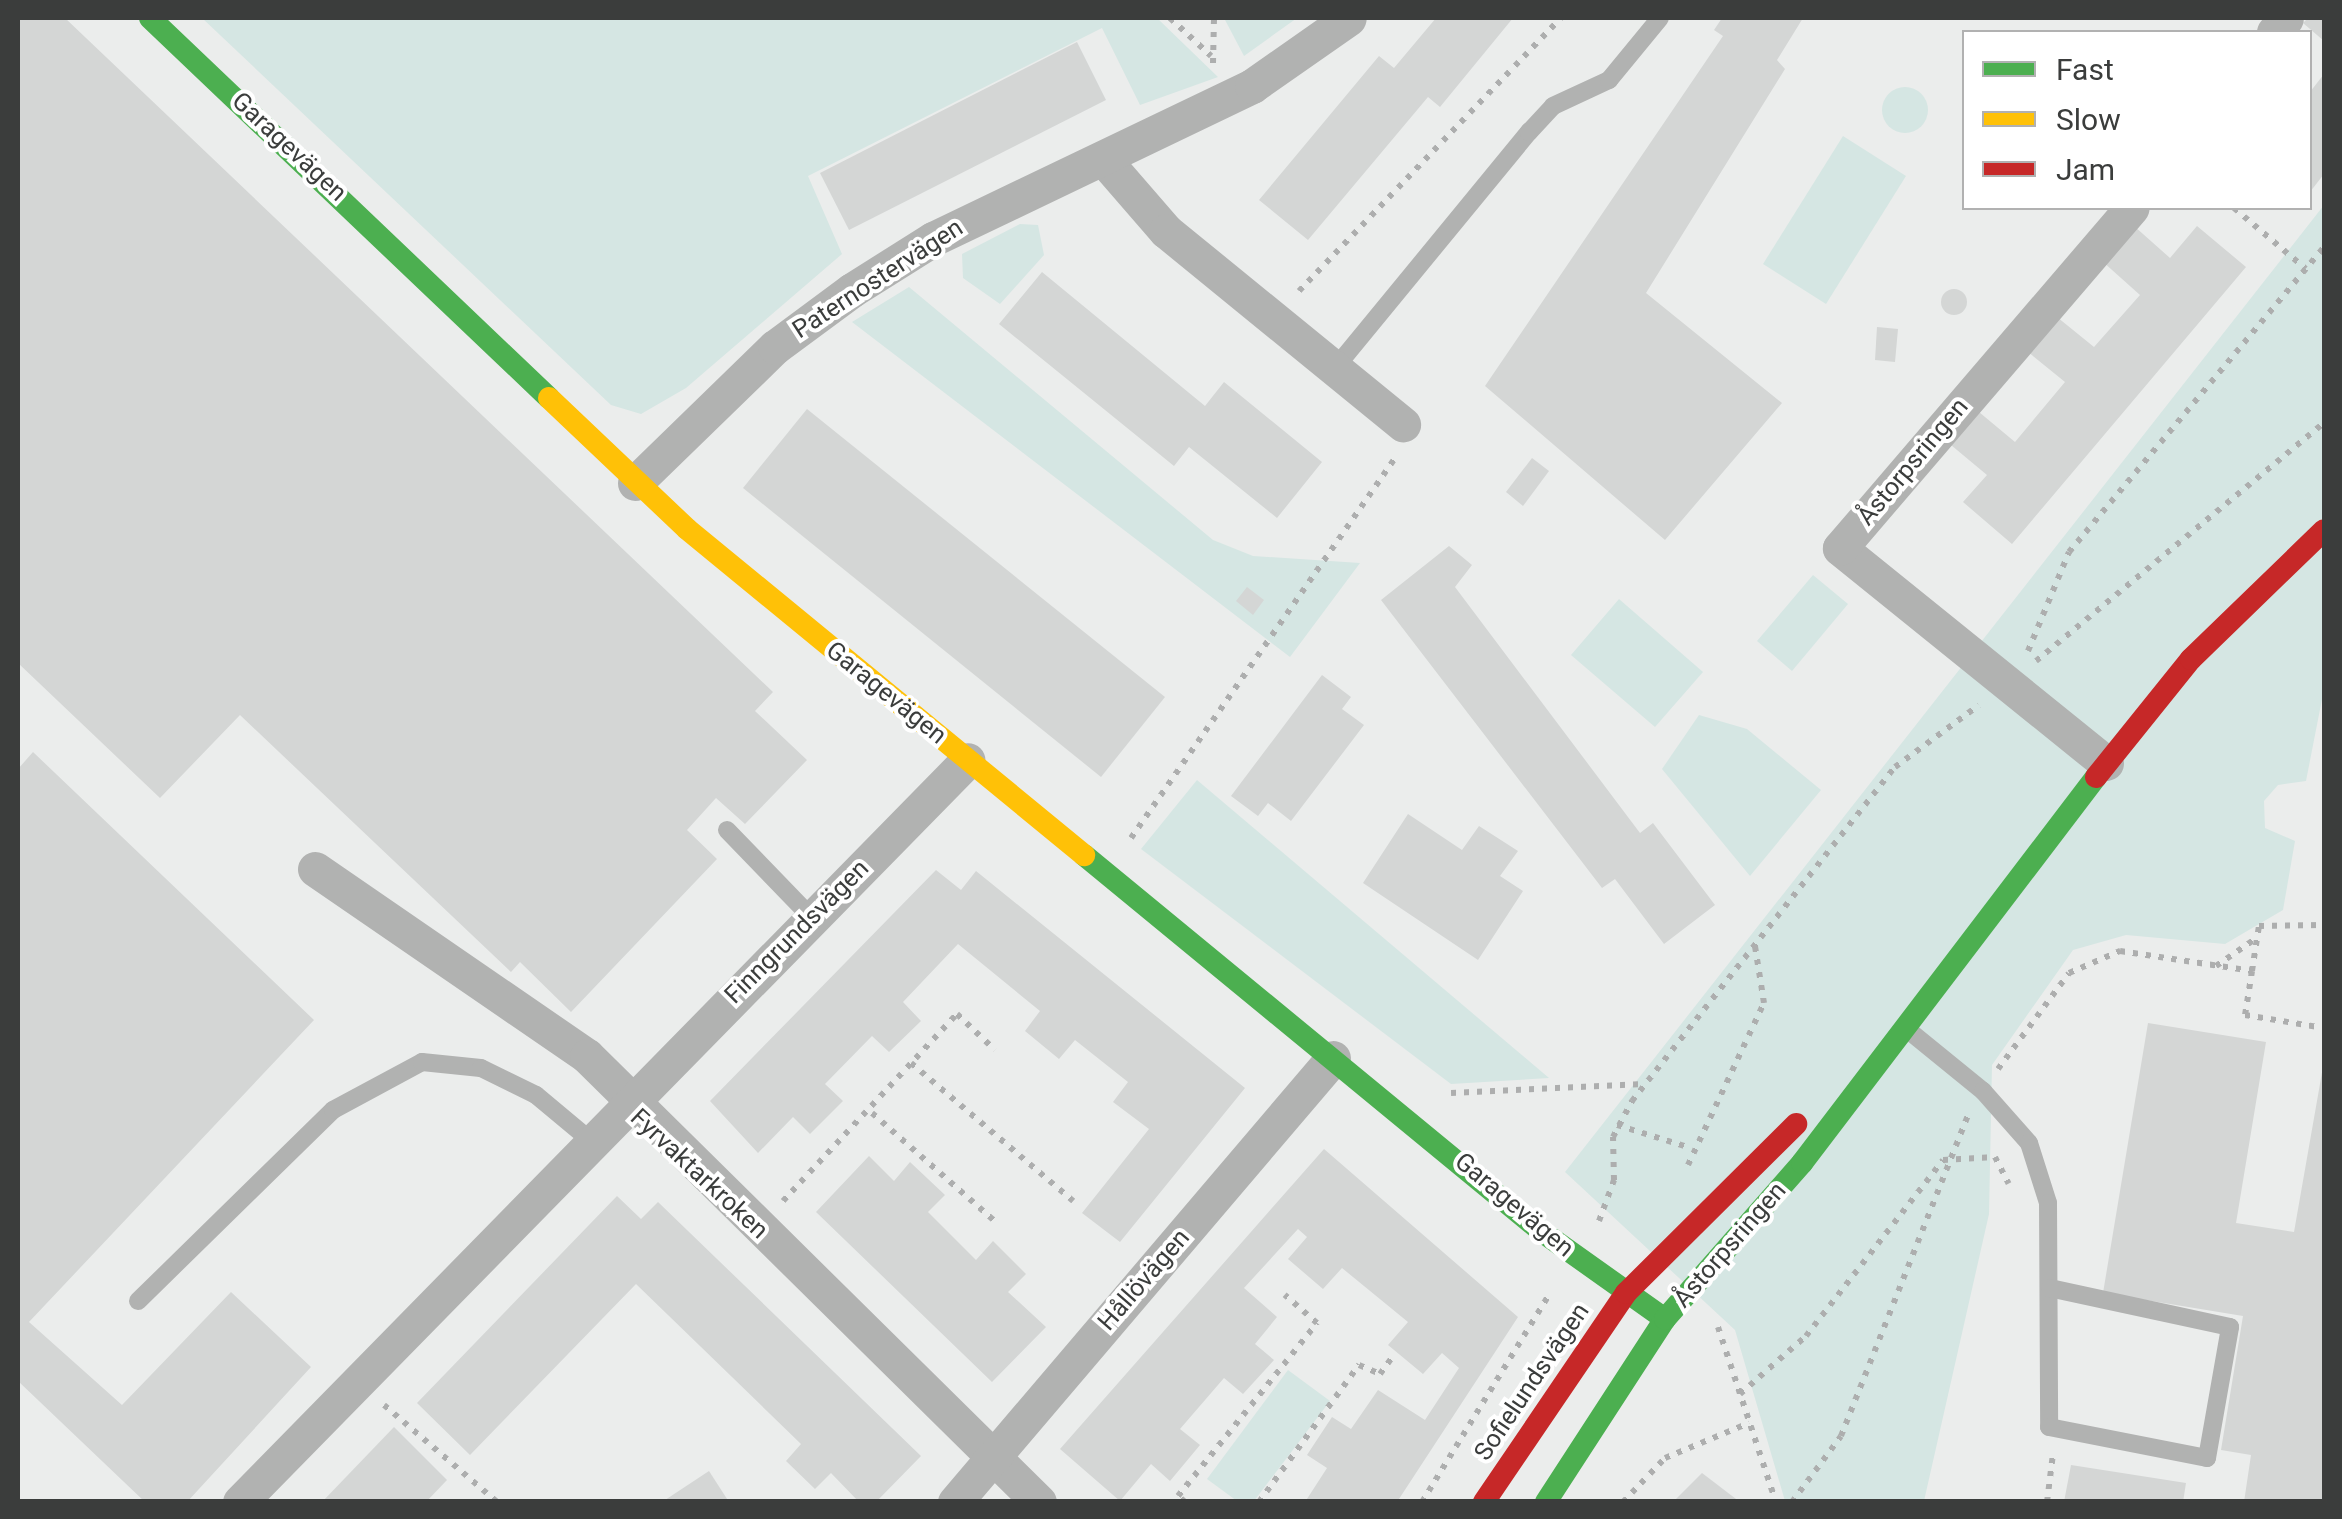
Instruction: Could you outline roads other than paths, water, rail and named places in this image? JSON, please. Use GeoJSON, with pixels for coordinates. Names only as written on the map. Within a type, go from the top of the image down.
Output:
{"type":"FeatureCollection","features":[{"type":"Feature","properties":{"kind":"street","name":"Garagevägen"},"geometry":{"type":"LineString","coordinates":[[150,18],[635,482],[1576,1258],[1665,1319]]}},
{"type":"Feature","properties":{"kind":"street","name":"Paternostervägen"},"geometry":{"type":"LineString","coordinates":[[635,482],[812,316],[932,238],[1106,163],[1252,86],[1349,18]]}},
{"type":"Feature","properties":{"kind":"street"},"geometry":{"type":"LineString","coordinates":[[1106,163],[1166,230],[1403,424]]}},
{"type":"Feature","properties":{"kind":"street","name":"Åstorpsringen"},"geometry":{"type":"LineString","coordinates":[[2106,763],[1840,548],[2128,210]]}},
{"type":"Feature","properties":{"kind":"street","name":"Åstorpsringen"},"geometry":{"type":"LineString","coordinates":[[1665,1319],[1802,1163],[2106,763],[2191,660],[2324,530]]}},
{"type":"Feature","properties":{"kind":"street","name":"Finngrundsvägen"},"geometry":{"type":"LineString","coordinates":[[626,1105],[968,760]]}},
{"type":"Feature","properties":{"kind":"street"},"geometry":{"type":"LineString","coordinates":[[315,870],[586,1056],[626,1105]]}},
{"type":"Feature","properties":{"kind":"street","name":"Åstorpsringen"},"geometry":{"type":"LineString","coordinates":[[1626,1293],[1904,1027]]}},
{"type":"Feature","properties":{"kind":"street","name":"Hållövägen"},"geometry":{"type":"LineString","coordinates":[[955,1502],[1332,1058]]}},
{"type":"Feature","properties":{"kind":"street","name":"Fyrvaktarkroken"},"geometry":{"type":"LineString","coordinates":[[240,1502],[626,1105],[757,1227],[1038,1502]]}},
{"type":"Feature","properties":{"kind":"street","name":"Sofielundsvägen"},"geometry":{"type":"LineString","coordinates":[[1484,1502],[1626,1293]]}},
{"type":"Feature","properties":{"kind":"street"},"geometry":{"type":"LineString","coordinates":[[1546,1502],[1665,1319]]}},
{"type":"Feature","properties":{"kind":"lane"},"geometry":{"type":"LineString","coordinates":[[1335,368],[1553,106],[1609,80],[1660,18]]}},
{"type":"Feature","properties":{"kind":"lane"},"geometry":{"type":"LineString","coordinates":[[728,830],[810,916]]}},
{"type":"Feature","properties":{"kind":"lane"},"geometry":{"type":"LineString","coordinates":[[1904,1027],[2010,1119],[2042,1184],[2050,1288],[2049,1428],[2207,1458],[2230,1327],[2050,1288]]}},
{"type":"Feature","properties":{"kind":"lane"},"geometry":{"type":"LineString","coordinates":[[138,1301],[334,1110],[422,1062],[482,1068],[536,1095],[590,1140]]}}]}
